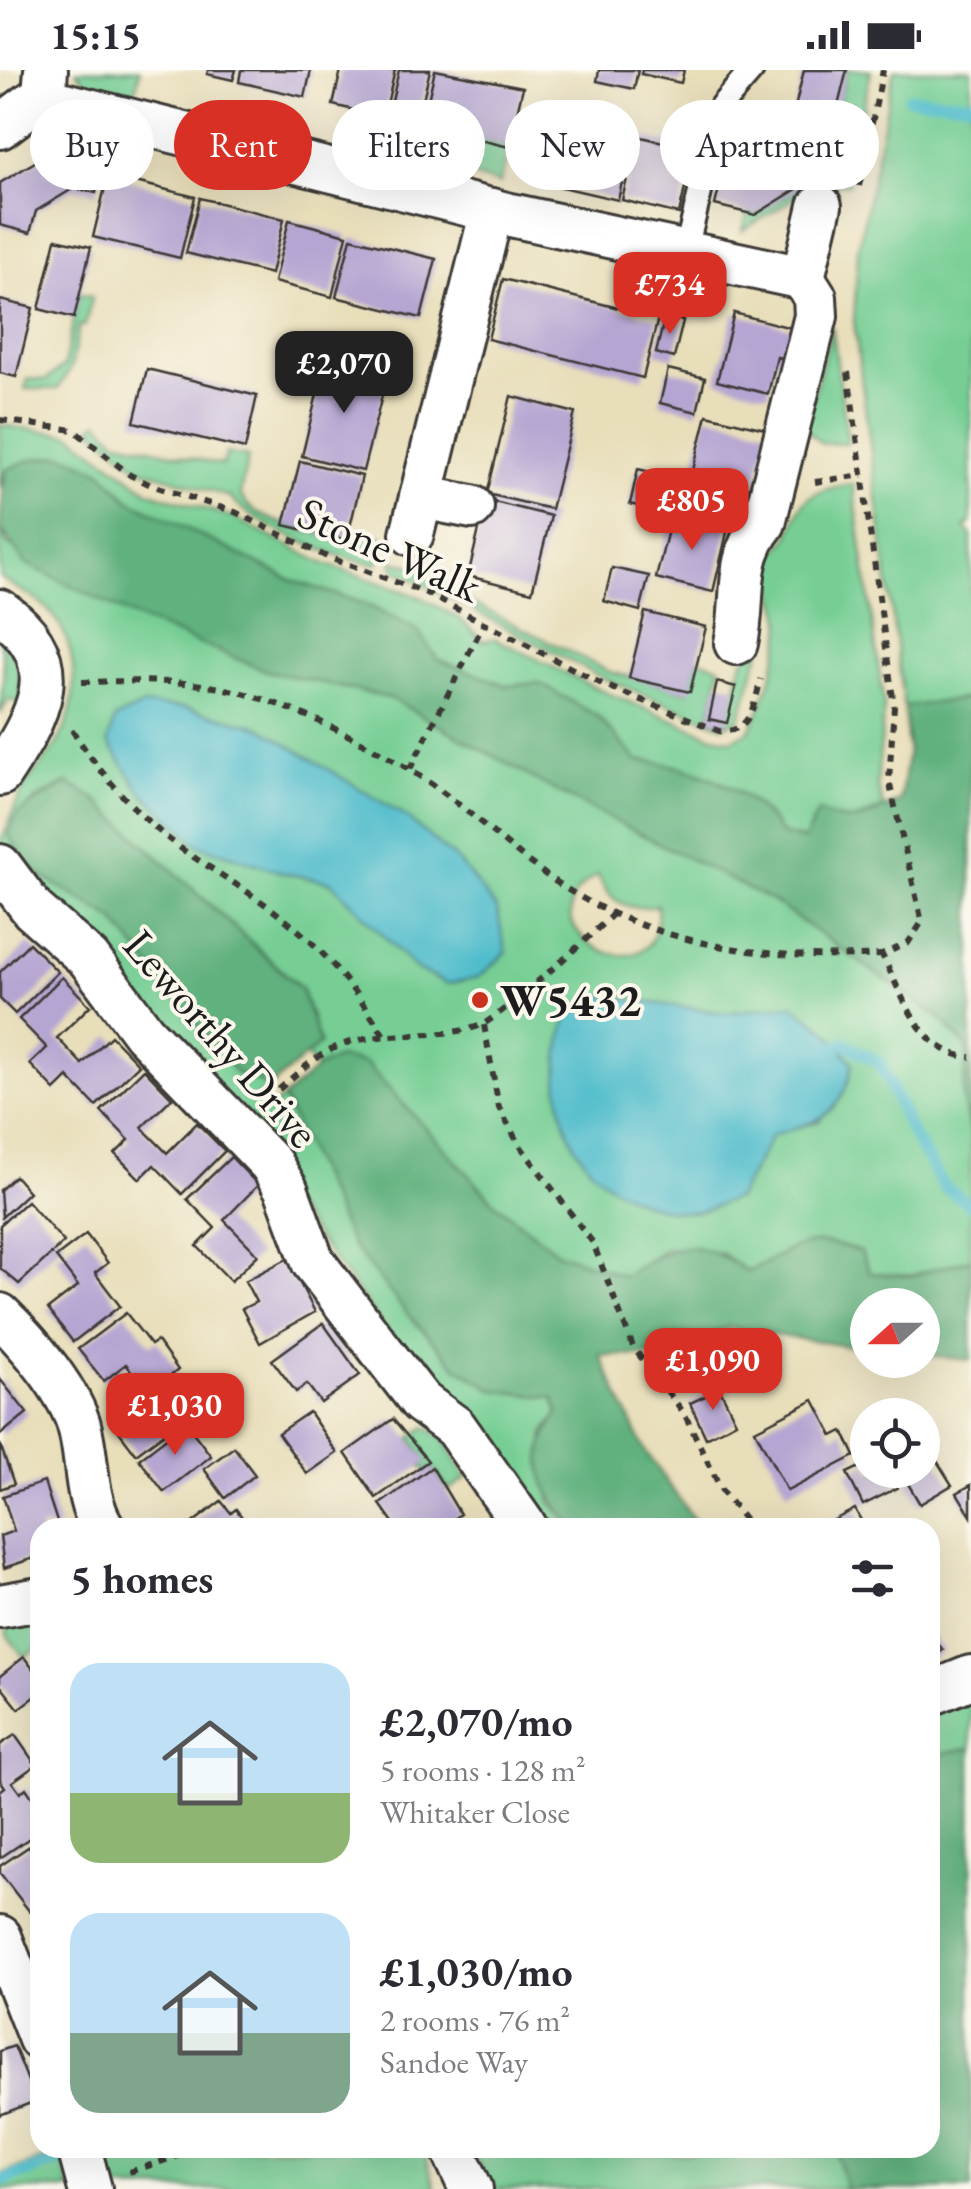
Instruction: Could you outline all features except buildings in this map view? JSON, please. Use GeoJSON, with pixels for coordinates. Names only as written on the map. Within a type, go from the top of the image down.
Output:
{"type":"FeatureCollection","features":[{"type":"Feature","properties":{"kind":"street"},"geometry":{"type":"LineString","coordinates":[[0,126],[44,82],[60,103],[492,210],[803,278],[814,296],[816,316],[764,524],[748,543],[739,579],[744,608],[736,643]]}},
{"type":"Feature","properties":{"kind":"street"},"geometry":{"type":"LineString","coordinates":[[803,278],[837,206]]}},
{"type":"Feature","properties":{"kind":"street"},"geometry":{"type":"LineString","coordinates":[[472,507],[416,516],[492,210]]}},
{"type":"Feature","properties":{"kind":"street"},"geometry":{"type":"LineString","coordinates":[[0,611],[29,638],[40,660],[43,684],[39,708],[0,774]]}},
{"type":"Feature","properties":{"kind":"street","name":"Leworthy Drive"},"geometry":{"type":"LineString","coordinates":[[0,866],[33,910],[89,959],[144,1033],[271,1164],[286,1189],[313,1262],[421,1402],[454,1427],[519,1518]]}},
{"type":"Feature","properties":{"kind":"street"},"geometry":{"type":"LineString","coordinates":[[0,1315],[69,1402],[78,1423],[92,1501],[99,1518]]}},
{"type":"Feature","properties":{"kind":"street"},"geometry":{"type":"LineString","coordinates":[[0,1606],[30,1601]]}},
{"type":"Feature","properties":{"kind":"street"},"geometry":{"type":"LineString","coordinates":[[940,1690],[971,1678]]}},
{"type":"Feature","properties":{"kind":"street"},"geometry":{"type":"LineString","coordinates":[[0,1937],[22,2017]]}},
{"type":"Feature","properties":{"kind":"street"},"geometry":{"type":"LineString","coordinates":[[457,2158],[472,2189]]}},
{"type":"Feature","properties":{"kind":"lane"},"geometry":{"type":"LineString","coordinates":[[685,254],[721,106],[752,70]]}},
{"type":"Feature","properties":{"kind":"path"},"geometry":{"type":"LineString","coordinates":[[837,206],[883,70]]}},
{"type":"Feature","properties":{"kind":"path"},"geometry":{"type":"LineString","coordinates":[[43,684],[156,680],[228,689],[324,725],[410,769],[534,867],[614,912],[672,933],[758,954],[818,959],[882,955],[908,943],[922,922],[889,781],[894,706],[847,364]]}},
{"type":"Feature","properties":{"kind":"path","name":"Stone Walk"},"geometry":{"type":"LineString","coordinates":[[0,420],[74,430],[130,475],[235,512],[327,557],[426,592],[602,684],[719,731],[741,728],[751,714]]}},
{"type":"Feature","properties":{"kind":"path"},"geometry":{"type":"LineString","coordinates":[[410,769],[483,625]]}},
{"type":"Feature","properties":{"kind":"path"},"geometry":{"type":"LineString","coordinates":[[43,684],[103,778],[189,854],[241,885],[297,929],[351,984],[385,1037]]}},
{"type":"Feature","properties":{"kind":"path"},"geometry":{"type":"LineString","coordinates":[[263,1104],[311,1062],[336,1047],[484,1025],[549,968],[585,944],[614,912]]}},
{"type":"Feature","properties":{"kind":"path"},"geometry":{"type":"LineString","coordinates":[[882,955],[930,1040],[955,1056],[971,1058]]}},
{"type":"Feature","properties":{"kind":"path"},"geometry":{"type":"LineString","coordinates":[[484,1025],[499,1108],[518,1142],[593,1242],[633,1346],[684,1414],[722,1491],[743,1518]]}},
{"type":"Feature","properties":{"kind":"path"},"geometry":{"type":"LineString","coordinates":[[86,2174],[158,2158]]}},
{"type":"Feature","properties":{"kind":"green space"},"geometry":{"type":"Polygon","coordinates":[[[76,70],[140,70],[135,93],[86,83],[76,70]]]}},
{"type":"Feature","properties":{"kind":"green space"},"geometry":{"type":"Polygon","coordinates":[[[847,70],[871,70],[865,100],[840,100],[847,70]]]}},
{"type":"Feature","properties":{"kind":"green space"},"geometry":{"type":"Polygon","coordinates":[[[894,70],[971,70],[971,523],[965,527],[971,535],[971,698],[904,707],[854,322],[858,249],[870,190],[879,190],[879,145],[894,70]]]}},
{"type":"Feature","properties":{"kind":"green space"},"geometry":{"type":"Polygon","coordinates":[[[485,141],[505,146],[500,184],[485,180],[485,141]]]}},
{"type":"Feature","properties":{"kind":"green space"},"geometry":{"type":"Polygon","coordinates":[[[795,190],[807,190],[742,231],[748,213],[755,215],[795,190]]]}},
{"type":"Feature","properties":{"kind":"green space"},"geometry":{"type":"Polygon","coordinates":[[[79,294],[92,296],[85,326],[79,326],[71,368],[58,389],[25,389],[28,379],[46,380],[64,366],[79,294]]]}},
{"type":"Feature","properties":{"kind":"green space"},"geometry":{"type":"Polygon","coordinates":[[[832,326],[848,443],[822,444],[805,429],[832,326]]]}},
{"type":"Feature","properties":{"kind":"green space"},"geometry":{"type":"Polygon","coordinates":[[[99,421],[116,440],[223,465],[226,453],[248,457],[240,494],[247,504],[272,519],[319,534],[346,540],[350,529],[387,538],[378,564],[343,557],[277,530],[230,497],[138,468],[91,428],[99,421]]]}},
{"type":"Feature","properties":{"kind":"green space"},"geometry":{"type":"Polygon","coordinates":[[[0,425],[72,435],[150,492],[232,517],[325,564],[420,597],[460,619],[483,641],[494,638],[600,690],[731,740],[749,731],[778,651],[782,618],[769,576],[769,558],[783,545],[804,503],[813,495],[853,484],[884,705],[877,785],[884,808],[805,840],[781,834],[754,803],[718,781],[678,767],[637,760],[597,716],[539,683],[507,686],[436,659],[417,630],[365,604],[291,580],[129,500],[100,470],[5,470],[0,488],[0,425]]]}},
{"type":"Feature","properties":{"kind":"green space"},"geometry":{"type":"Polygon","coordinates":[[[63,455],[100,470],[129,500],[291,580],[365,604],[417,630],[437,659],[507,686],[539,683],[597,716],[637,760],[678,767],[718,781],[753,803],[781,834],[804,840],[818,812],[861,819],[900,801],[908,750],[904,707],[971,698],[971,1136],[963,1100],[967,1048],[940,1018],[774,902],[556,791],[390,698],[267,671],[139,619],[25,563],[0,528],[5,470],[32,459],[63,455]]]}},
{"type":"Feature","properties":{"kind":"green space"},"geometry":{"type":"Polygon","coordinates":[[[0,528],[7,544],[268,671],[390,698],[556,791],[774,902],[940,1018],[968,1048],[963,1100],[971,1136],[971,1259],[910,1276],[870,1273],[860,1252],[812,1243],[747,1272],[721,1253],[667,1248],[624,1276],[558,1253],[495,1203],[365,1063],[338,1058],[317,1068],[306,1056],[320,1043],[301,988],[94,798],[67,783],[39,798],[18,817],[8,835],[30,869],[113,919],[237,1074],[271,1086],[258,1097],[268,1110],[283,1098],[299,1131],[494,1390],[554,1398],[559,1413],[544,1433],[551,1502],[565,1518],[537,1518],[440,1401],[152,1020],[100,939],[73,923],[15,868],[0,842],[20,795],[56,745],[71,708],[74,674],[67,641],[51,613],[0,578],[0,528]],[[140,790],[243,859],[331,882],[417,970],[506,953],[140,790]],[[598,875],[575,895],[571,916],[579,934],[597,948],[619,955],[639,952],[653,936],[657,905],[638,907],[621,903],[608,892],[598,875]],[[603,996],[737,1199],[772,1135],[820,1121],[793,1005],[725,1013],[603,996]]]}},
{"type":"Feature","properties":{"kind":"green space"},"geometry":{"type":"Polygon","coordinates":[[[393,561],[467,579],[464,595],[470,602],[610,672],[689,692],[698,659],[721,667],[709,718],[726,723],[743,660],[763,642],[739,720],[722,726],[605,679],[394,569],[393,561]]]}},
{"type":"Feature","properties":{"kind":"green space"},"geometry":{"type":"Polygon","coordinates":[[[0,637],[12,653],[21,685],[20,704],[9,699],[0,714],[4,669],[0,637]]]}},
{"type":"Feature","properties":{"kind":"green space"},"geometry":{"type":"Polygon","coordinates":[[[67,783],[94,798],[301,989],[320,1044],[271,1086],[237,1074],[113,919],[30,869],[8,835],[18,813],[67,783]]]}},
{"type":"Feature","properties":{"kind":"green space"},"geometry":{"type":"Polygon","coordinates":[[[338,1058],[365,1063],[495,1203],[558,1253],[624,1276],[657,1256],[684,1247],[712,1252],[747,1272],[812,1243],[861,1252],[870,1273],[910,1276],[971,1259],[971,1360],[940,1357],[940,1288],[850,1288],[850,1346],[728,1328],[657,1356],[600,1355],[644,1449],[693,1518],[567,1518],[542,1473],[543,1444],[559,1413],[554,1398],[494,1390],[458,1368],[409,1316],[351,1244],[283,1098],[317,1068],[338,1058]]]}},
{"type":"Feature","properties":{"kind":"green space"},"geometry":{"type":"Polygon","coordinates":[[[426,1427],[443,1438],[466,1478],[449,1490],[432,1467],[426,1471],[421,1466],[427,1461],[411,1438],[426,1427]]]}},
{"type":"Feature","properties":{"kind":"green space"},"geometry":{"type":"Polygon","coordinates":[[[30,1620],[30,1653],[24,1657],[7,1635],[6,1625],[30,1620]]]}},
{"type":"Feature","properties":{"kind":"green space"},"geometry":{"type":"Polygon","coordinates":[[[971,1691],[971,1748],[940,1753],[940,1703],[971,1691]]]}},
{"type":"Feature","properties":{"kind":"green space"},"geometry":{"type":"Polygon","coordinates":[[[971,1748],[971,2189],[846,2189],[838,2158],[940,2158],[940,1753],[971,1748]]]}},
{"type":"Feature","properties":{"kind":"green space"},"geometry":{"type":"Polygon","coordinates":[[[47,2158],[62,2158],[70,2189],[0,2189],[0,2175],[47,2158]]]}},
{"type":"Feature","properties":{"kind":"green space"},"geometry":{"type":"Polygon","coordinates":[[[102,2158],[426,2158],[436,2189],[107,2189],[102,2158]]]}},
{"type":"Feature","properties":{"kind":"green space"},"geometry":{"type":"Polygon","coordinates":[[[476,2158],[838,2158],[846,2189],[490,2189],[476,2158]]]}},
{"type":"Feature","properties":{"kind":"water"},"geometry":{"type":"Polygon","coordinates":[[[144,705],[187,708],[260,727],[406,817],[460,863],[497,909],[506,953],[479,977],[447,984],[417,970],[331,882],[284,873],[198,845],[140,790],[108,742],[115,719],[144,705]]]}},
{"type":"Feature","properties":{"kind":"water"},"geometry":{"type":"Polygon","coordinates":[[[603,996],[725,1013],[793,1005],[829,1033],[853,1063],[849,1081],[843,1095],[826,1114],[772,1135],[737,1198],[692,1212],[647,1204],[607,1183],[588,1165],[564,1120],[558,1070],[567,1017],[603,996]]]}},
{"type":"Feature","properties":{"kind":"waterway"},"geometry":{"type":"LineString","coordinates":[[909,98],[971,103]]}},
{"type":"Feature","properties":{"kind":"waterway"},"geometry":{"type":"LineString","coordinates":[[828,1052],[844,1043],[880,1063],[911,1132],[944,1187],[971,1205]]}},
{"type":"Feature","properties":{"kind":"waterway"},"geometry":{"type":"LineString","coordinates":[[0,2181],[59,2161]]}},
{"type":"Feature","properties":{"kind":"place","name":"W5432"},"geometry":{"type":"Point","coordinates":[480,1000]}}]}
